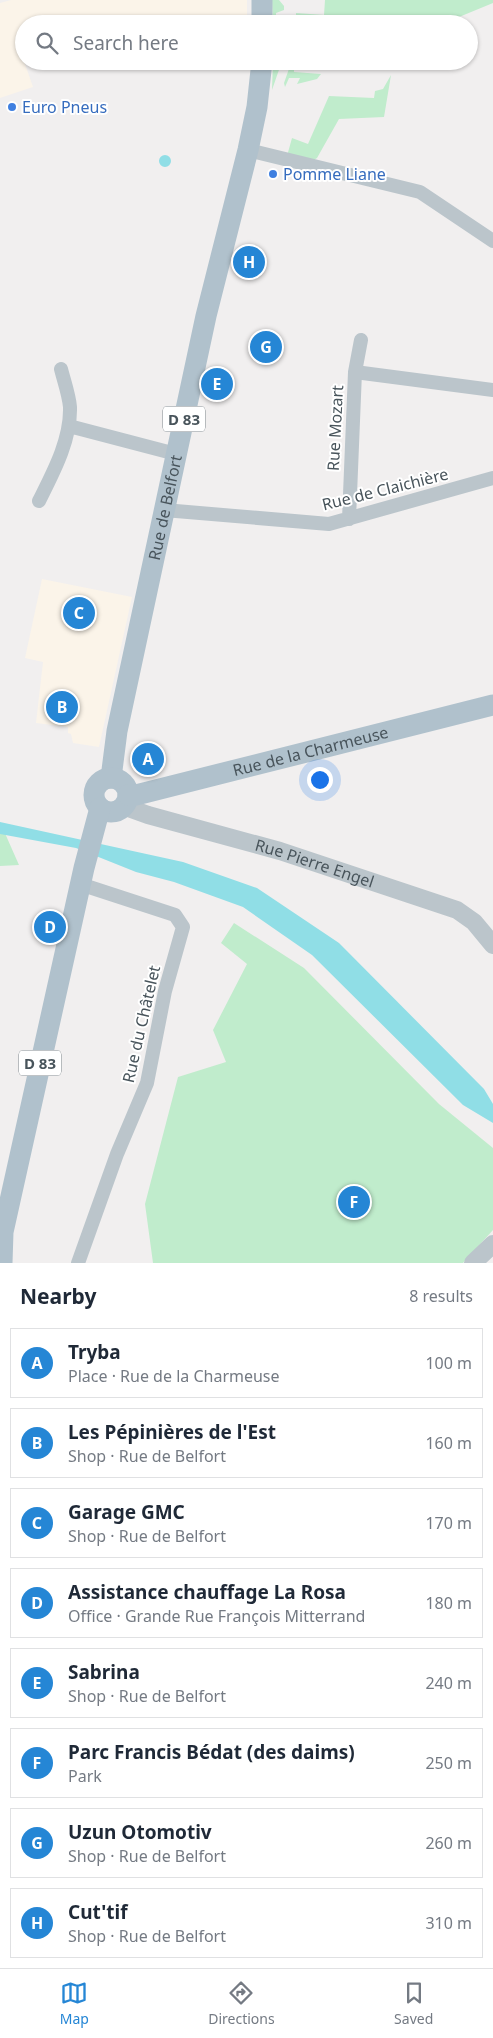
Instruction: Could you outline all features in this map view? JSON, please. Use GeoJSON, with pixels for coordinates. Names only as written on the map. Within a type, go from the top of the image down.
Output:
{"type":"FeatureCollection","features":[{"type":"Feature","properties":{"kind":"main road"},"geometry":{"type":"LineString","coordinates":[[262,0],[262,15]]}},
{"type":"Feature","properties":{"kind":"main road","name":"Rue de Belfort"},"geometry":{"type":"LineString","coordinates":[[111,778],[116,740],[206,316],[248,150],[257,107],[261,70]]}},
{"type":"Feature","properties":{"kind":"main road","name":"Rue de la Charmeuse"},"geometry":{"type":"LineString","coordinates":[[125,800],[152,791],[493,705]]}},
{"type":"Feature","properties":{"kind":"main road"},"geometry":{"type":"LineString","coordinates":[[111,778],[124,785],[125,800],[115,811],[100,808],[96,803],[94,792],[100,782],[111,778]]}},
{"type":"Feature","properties":{"kind":"main road","name":"D 83"},"geometry":{"type":"LineString","coordinates":[[2,1263],[1,1241],[82,874],[100,808]]}},
{"type":"Feature","properties":{"kind":"street"},"geometry":{"type":"LineString","coordinates":[[248,150],[420,192],[493,241]]}},
{"type":"Feature","properties":{"kind":"street","name":"Rue Mozart"},"geometry":{"type":"LineString","coordinates":[[349,519],[355,372],[361,340]]}},
{"type":"Feature","properties":{"kind":"street"},"geometry":{"type":"LineString","coordinates":[[39,502],[54,470],[69,426],[70,406],[61,370]]}},
{"type":"Feature","properties":{"kind":"street"},"geometry":{"type":"LineString","coordinates":[[355,372],[493,390]]}},
{"type":"Feature","properties":{"kind":"street"},"geometry":{"type":"LineString","coordinates":[[69,426],[176,454]]}},
{"type":"Feature","properties":{"kind":"street","name":"Rue de Claichière"},"geometry":{"type":"LineString","coordinates":[[164,510],[329,524],[493,478]]}},
{"type":"Feature","properties":{"kind":"street","name":"Rue Pierre Engel"},"geometry":{"type":"LineString","coordinates":[[125,800],[148,816],[280,850],[457,910],[474,922],[493,945]]}},
{"type":"Feature","properties":{"kind":"street","name":"Rue du Châtelet"},"geometry":{"type":"LineString","coordinates":[[78,1263],[117,1154],[147,1083],[165,991],[183,927],[175,915],[82,874]]}},
{"type":"Feature","properties":{"kind":"street"},"geometry":{"type":"LineString","coordinates":[[473,1263],[493,1244]]}},
{"type":"Feature","properties":{"kind":"shaded area"},"geometry":{"type":"Polygon","coordinates":[[[11,0],[247,0],[247,15],[15,15],[15,70],[27,70],[33,87],[0,98],[0,3],[11,0]]]}},
{"type":"Feature","properties":{"kind":"shaded area"},"geometry":{"type":"Polygon","coordinates":[[[42,579],[132,597],[99,747],[73,743],[71,734],[68,733],[68,727],[36,723],[43,662],[25,658],[42,579]]]}},
{"type":"Feature","properties":{"kind":"green space"},"geometry":{"type":"Polygon","coordinates":[[[272,0],[279,0],[284,6],[284,10],[273,15],[272,0]]]}},
{"type":"Feature","properties":{"kind":"green space"},"geometry":{"type":"Polygon","coordinates":[[[325,0],[493,0],[493,3],[464,15],[324,15],[325,0]]]}},
{"type":"Feature","properties":{"kind":"green space"},"geometry":{"type":"Polygon","coordinates":[[[296,13],[324,15],[296,15],[296,13]]]}},
{"type":"Feature","properties":{"kind":"green space"},"geometry":{"type":"Polygon","coordinates":[[[273,70],[279,70],[272,90],[273,70]]]}},
{"type":"Feature","properties":{"kind":"green space"},"geometry":{"type":"Polygon","coordinates":[[[289,70],[321,74],[317,79],[297,84],[300,78],[289,78],[285,87],[284,83],[289,70]]]}},
{"type":"Feature","properties":{"kind":"green space"},"geometry":{"type":"Polygon","coordinates":[[[391,75],[384,117],[339,119],[317,158],[312,161],[287,156],[292,138],[308,144],[329,96],[374,98],[375,91],[383,89],[391,75]]]}},
{"type":"Feature","properties":{"kind":"green space"},"geometry":{"type":"Polygon","coordinates":[[[0,822],[19,865],[0,866],[0,822]]]}},
{"type":"Feature","properties":{"kind":"green space"},"geometry":{"type":"Polygon","coordinates":[[[234,923],[304,968],[439,1104],[493,1148],[493,1230],[463,1263],[153,1263],[145,1204],[178,1077],[226,1062],[213,1030],[247,964],[221,943],[234,923]]]}},
{"type":"Feature","properties":{"kind":"water"},"geometry":{"type":"Polygon","coordinates":[[[163,155],[167,155],[171,161],[167,167],[163,167],[159,163],[159,159],[163,155]]]}},
{"type":"Feature","properties":{"kind":"water"},"geometry":{"type":"Polygon","coordinates":[[[0,822],[183,862],[257,888],[339,943],[484,1089],[493,1104],[493,1123],[463,1105],[312,955],[243,907],[174,882],[136,872],[76,848],[0,834],[0,822]]]}},
{"type":"Feature","properties":{"kind":"place","name":"Euro Pneus"},"geometry":{"type":"Point","coordinates":[12,107]}},
{"type":"Feature","properties":{"kind":"place","name":"Pomme Liane"},"geometry":{"type":"Point","coordinates":[273,174]}},
{"type":"Feature","properties":{"kind":"place","name":"Cut'tif"},"geometry":{"type":"Point","coordinates":[249,262]}},
{"type":"Feature","properties":{"kind":"place","name":"Uzun Otomotiv"},"geometry":{"type":"Point","coordinates":[266,347]}},
{"type":"Feature","properties":{"kind":"place","name":"Sabrina"},"geometry":{"type":"Point","coordinates":[217,384]}},
{"type":"Feature","properties":{"kind":"place","name":"Garage GMC"},"geometry":{"type":"Point","coordinates":[79,613]}},
{"type":"Feature","properties":{"kind":"place","name":"Les Pépinières de l'Est"},"geometry":{"type":"Point","coordinates":[62,707]}},
{"type":"Feature","properties":{"kind":"place","name":"Tryba"},"geometry":{"type":"Point","coordinates":[148,759]}},
{"type":"Feature","properties":{"kind":"place","name":"Assistance chauffage La Rosa"},"geometry":{"type":"Point","coordinates":[50,927]}},
{"type":"Feature","properties":{"kind":"place","name":"Parc Francis Bédat (des daims)"},"geometry":{"type":"Point","coordinates":[354,1202]}}]}
